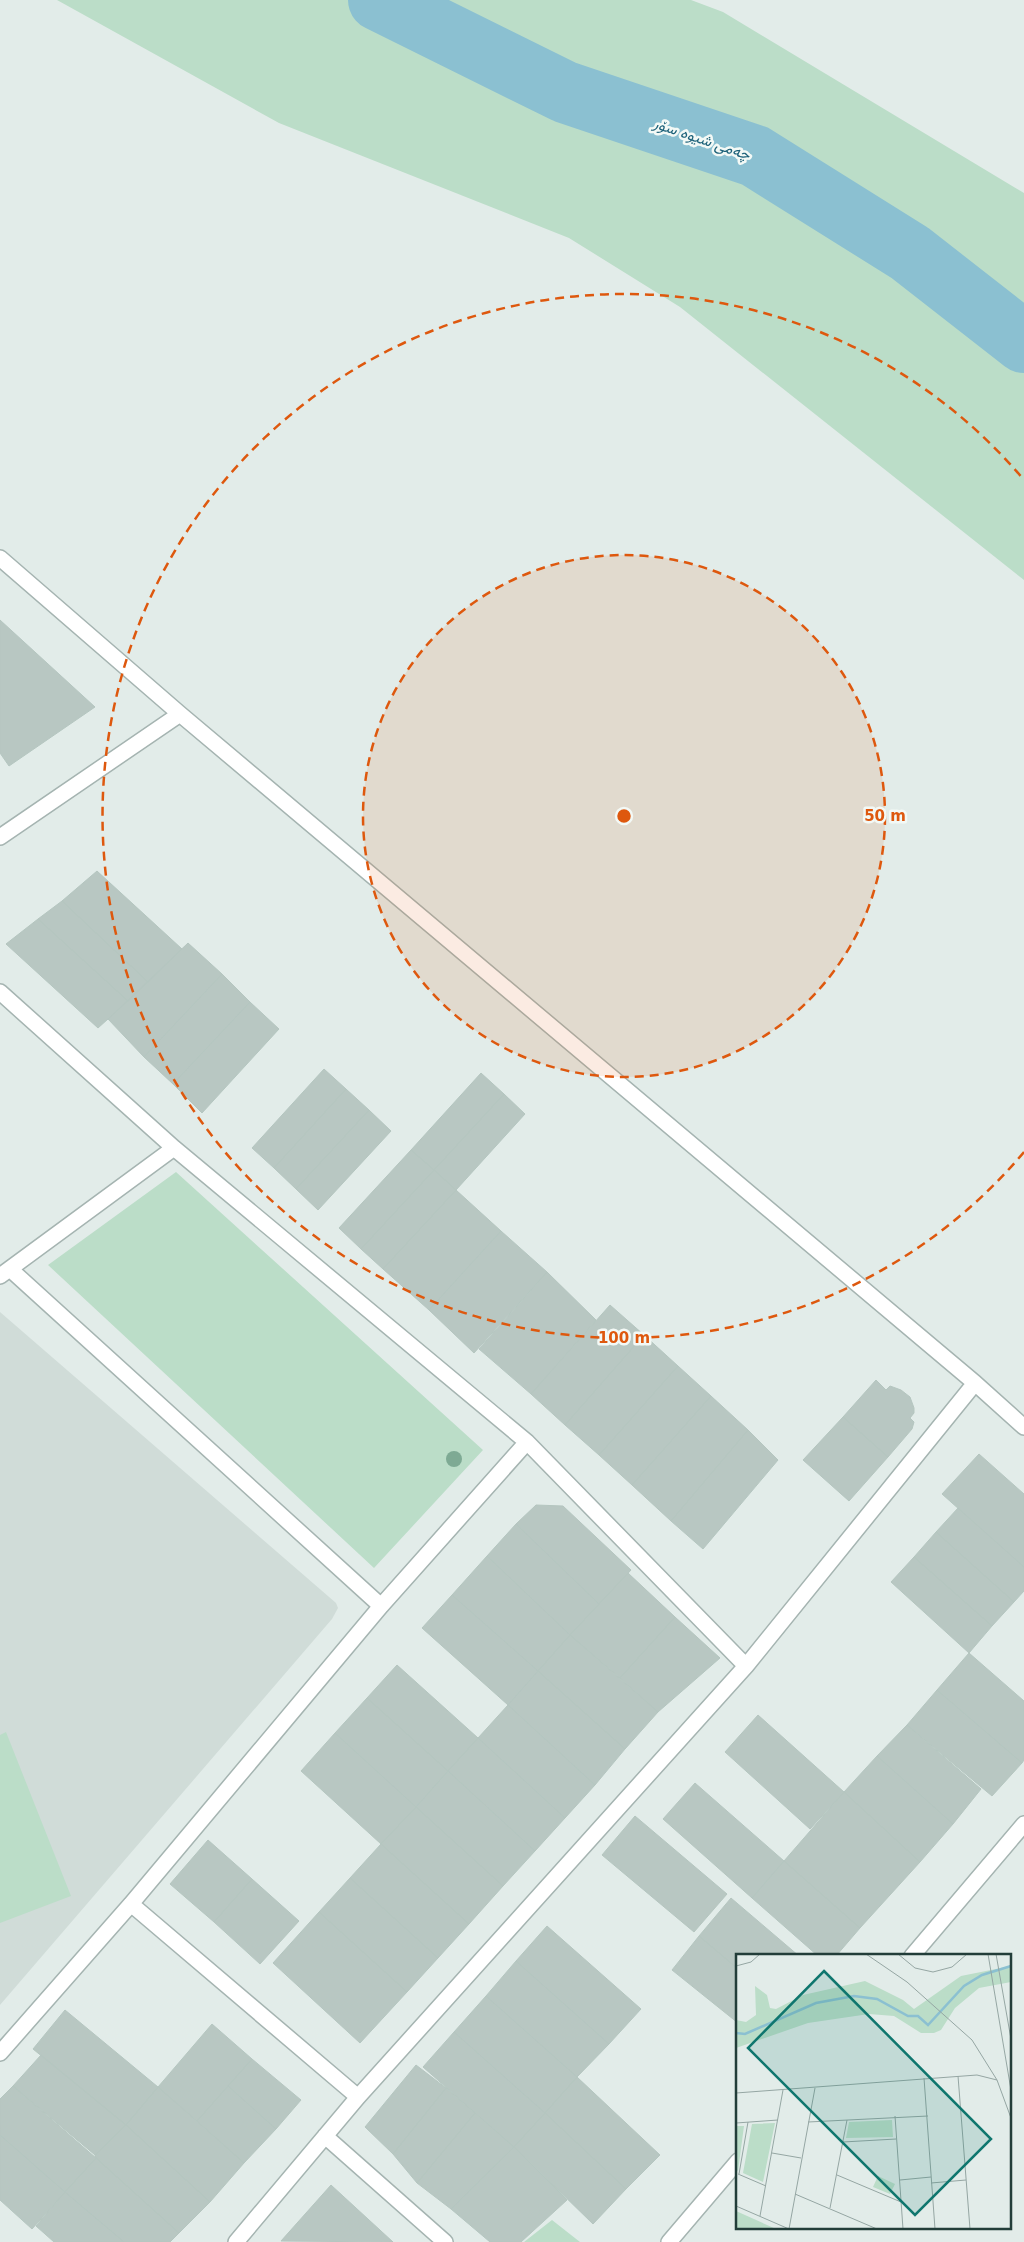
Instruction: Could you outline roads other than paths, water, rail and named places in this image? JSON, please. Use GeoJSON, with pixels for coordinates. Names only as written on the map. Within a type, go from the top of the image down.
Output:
{"type":"FeatureCollection","features":[{"type":"Feature","properties":{"kind":"street"},"geometry":{"type":"LineString","coordinates":[[0,558],[180,714],[975,1383],[1024,1427]]}},
{"type":"Feature","properties":{"kind":"street"},"geometry":{"type":"LineString","coordinates":[[0,836],[180,714]]}},
{"type":"Feature","properties":{"kind":"street"},"geometry":{"type":"LineString","coordinates":[[0,992],[174,1148],[527,1442],[746,1666]]}},
{"type":"Feature","properties":{"kind":"street"},"geometry":{"type":"LineString","coordinates":[[174,1148],[5,1273],[381,1606]]}},
{"type":"Feature","properties":{"kind":"street"},"geometry":{"type":"LineString","coordinates":[[236,2242],[358,2097],[746,1666],[975,1383]]}},
{"type":"Feature","properties":{"kind":"street"},"geometry":{"type":"LineString","coordinates":[[0,2053],[131,1904],[381,1606],[527,1442]]}},
{"type":"Feature","properties":{"kind":"street"},"geometry":{"type":"LineString","coordinates":[[914,1954],[1024,1824]]}},
{"type":"Feature","properties":{"kind":"street"},"geometry":{"type":"LineString","coordinates":[[131,1904],[358,2097]]}},
{"type":"Feature","properties":{"kind":"street"},"geometry":{"type":"LineString","coordinates":[[325,2136],[445,2242]]}},
{"type":"Feature","properties":{"kind":"street"},"geometry":{"type":"LineString","coordinates":[[669,2242],[736,2163]]}},
{"type":"Feature","properties":{"kind":"waterway","name":"چەمی شیوە سۆر"},"geometry":{"type":"LineString","coordinates":[[379,0],[565,92],[755,156],[910,253],[1024,342]]}}]}
